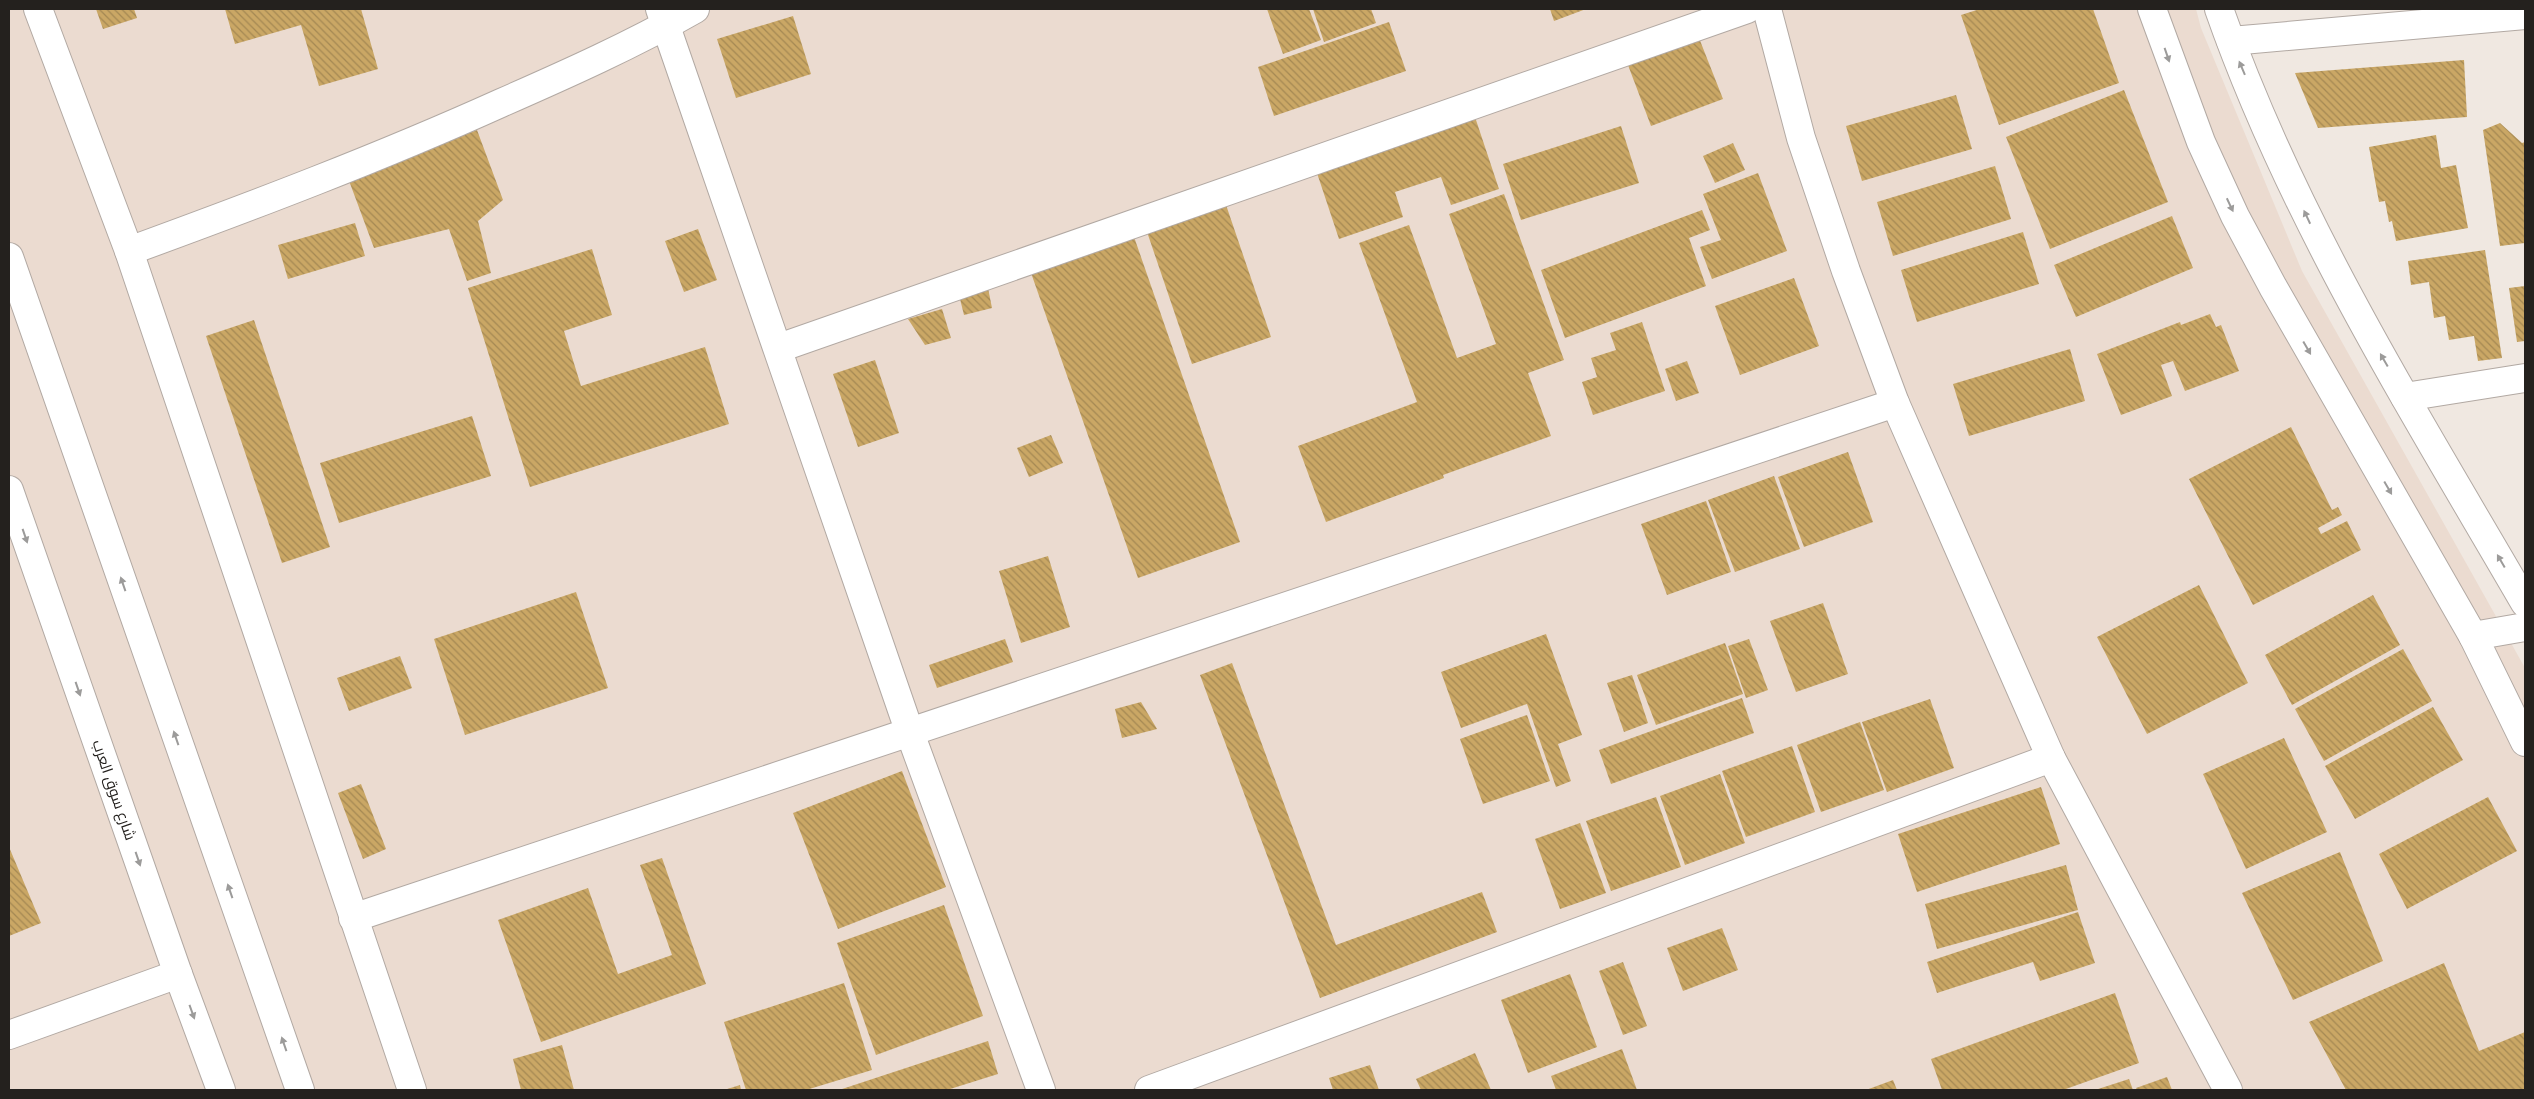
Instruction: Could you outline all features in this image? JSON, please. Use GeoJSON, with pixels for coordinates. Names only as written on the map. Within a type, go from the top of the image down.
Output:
{"type":"FeatureCollection","features":[{"type":"Feature","properties":{"kind":"street"},"geometry":{"type":"LineString","coordinates":[[38,9],[129,251],[412,1090]]}},
{"type":"Feature","properties":{"kind":"street"},"geometry":{"type":"LineString","coordinates":[[129,251],[243,209],[469,118],[580,68],[663,17],[694,9]]}},
{"type":"Feature","properties":{"kind":"street"},"geometry":{"type":"LineString","coordinates":[[779,348],[1747,9]]}},
{"type":"Feature","properties":{"kind":"street"},"geometry":{"type":"LineString","coordinates":[[1767,9],[1801,138],[1846,271],[1894,403],[2052,758],[2228,1090]]}},
{"type":"Feature","properties":{"kind":"street"},"geometry":{"type":"LineString","coordinates":[[2152,9],[2197,134],[2235,216],[2273,287],[2473,636],[2525,742]]}},
{"type":"Feature","properties":{"kind":"street"},"geometry":{"type":"LineString","coordinates":[[2219,9],[2230,42],[2269,133],[2310,223],[2355,311],[2525,603]]}},
{"type":"Feature","properties":{"kind":"street"},"geometry":{"type":"LineString","coordinates":[[2230,42],[2525,15]]}},
{"type":"Feature","properties":{"kind":"street"},"geometry":{"type":"LineString","coordinates":[[663,17],[779,348],[910,733],[1041,1090]]}},
{"type":"Feature","properties":{"kind":"street"},"geometry":{"type":"LineString","coordinates":[[9,257],[300,1090]]}},
{"type":"Feature","properties":{"kind":"street"},"geometry":{"type":"LineString","coordinates":[[2405,397],[2525,378]]}},
{"type":"Feature","properties":{"kind":"street"},"geometry":{"type":"LineString","coordinates":[[353,918],[1894,403]]}},
{"type":"Feature","properties":{"kind":"street","name":"شارع سوق العرب"},"geometry":{"type":"LineString","coordinates":[[9,490],[178,974],[221,1090]]}},
{"type":"Feature","properties":{"kind":"street"},"geometry":{"type":"LineString","coordinates":[[2473,636],[2525,627]]}},
{"type":"Feature","properties":{"kind":"street"},"geometry":{"type":"LineString","coordinates":[[1149,1090],[2052,758]]}},
{"type":"Feature","properties":{"kind":"street"},"geometry":{"type":"LineString","coordinates":[[9,1035],[178,974]]}},
{"type":"Feature","properties":{"kind":"shaded area"},"geometry":{"type":"Polygon","coordinates":[[[9,9],[2196,9],[2201,28],[2302,271],[2525,668],[2525,1090],[9,1090],[9,9]]]}},
{"type":"Feature","properties":{"kind":"building"},"geometry":{"type":"Polygon","coordinates":[[[96,9],[134,9],[137,18],[103,29],[96,9]]]}},
{"type":"Feature","properties":{"kind":"building"},"geometry":{"type":"Polygon","coordinates":[[[225,9],[361,9],[378,69],[319,86],[301,25],[235,44],[225,9]]]}},
{"type":"Feature","properties":{"kind":"building"},"geometry":{"type":"Polygon","coordinates":[[[1267,9],[1309,9],[1321,40],[1283,54],[1267,9]]]}},
{"type":"Feature","properties":{"kind":"building"},"geometry":{"type":"Polygon","coordinates":[[[1313,9],[1371,9],[1376,23],[1324,42],[1313,9]]]}},
{"type":"Feature","properties":{"kind":"building"},"geometry":{"type":"Polygon","coordinates":[[[1550,9],[1586,9],[1554,21],[1550,9]]]}},
{"type":"Feature","properties":{"kind":"building"},"geometry":{"type":"Polygon","coordinates":[[[1980,9],[2093,9],[2119,83],[1999,125],[1961,15],[1980,9]]]}},
{"type":"Feature","properties":{"kind":"building"},"geometry":{"type":"Polygon","coordinates":[[[793,16],[811,74],[736,98],[717,39],[793,16]]]}},
{"type":"Feature","properties":{"kind":"building"},"geometry":{"type":"Polygon","coordinates":[[[1389,22],[1406,71],[1274,116],[1258,67],[1389,22]]]}},
{"type":"Feature","properties":{"kind":"building"},"geometry":{"type":"Polygon","coordinates":[[[1699,38],[1723,99],[1651,126],[1628,65],[1699,38]]]}},
{"type":"Feature","properties":{"kind":"building"},"geometry":{"type":"Polygon","coordinates":[[[2464,60],[2467,117],[2318,128],[2295,73],[2464,60]]]}},
{"type":"Feature","properties":{"kind":"building"},"geometry":{"type":"Polygon","coordinates":[[[2124,90],[2168,202],[2050,249],[2006,137],[2124,90]]]}},
{"type":"Feature","properties":{"kind":"building"},"geometry":{"type":"Polygon","coordinates":[[[1956,95],[1972,149],[1862,181],[1846,126],[1956,95]]]}},
{"type":"Feature","properties":{"kind":"building"},"geometry":{"type":"Polygon","coordinates":[[[1474,114],[1499,189],[1451,205],[1441,177],[1395,192],[1403,217],[1339,239],[1315,167],[1474,114]]]}},
{"type":"Feature","properties":{"kind":"building"},"geometry":{"type":"Polygon","coordinates":[[[2500,123],[2522,143],[2525,142],[2525,243],[2500,246],[2483,130],[2500,123]]]}},
{"type":"Feature","properties":{"kind":"building"},"geometry":{"type":"Polygon","coordinates":[[[1621,126],[1639,183],[1521,220],[1503,164],[1621,126]]]}},
{"type":"Feature","properties":{"kind":"building"},"geometry":{"type":"Polygon","coordinates":[[[477,130],[503,200],[478,221],[491,273],[467,281],[449,229],[374,248],[348,178],[477,130]]]}},
{"type":"Feature","properties":{"kind":"building"},"geometry":{"type":"Polygon","coordinates":[[[2436,135],[2441,168],[2456,165],[2468,228],[2396,241],[2392,221],[2389,222],[2385,201],[2379,202],[2369,147],[2436,135]]]}},
{"type":"Feature","properties":{"kind":"building"},"geometry":{"type":"Polygon","coordinates":[[[1733,143],[1745,170],[1715,183],[1703,156],[1733,143]]]}},
{"type":"Feature","properties":{"kind":"building"},"geometry":{"type":"Polygon","coordinates":[[[1995,166],[2011,219],[1893,256],[1877,202],[1995,166]]]}},
{"type":"Feature","properties":{"kind":"building"},"geometry":{"type":"Polygon","coordinates":[[[1758,173],[1787,251],[1712,279],[1700,247],[1721,240],[1703,194],[1758,173]]]}},
{"type":"Feature","properties":{"kind":"building"},"geometry":{"type":"Polygon","coordinates":[[[1504,194],[1564,360],[1528,373],[1551,436],[1443,475],[1444,478],[1326,522],[1298,446],[1417,402],[1359,243],[1409,225],[1457,358],[1496,344],[1449,214],[1504,194]]]}},
{"type":"Feature","properties":{"kind":"building"},"geometry":{"type":"Polygon","coordinates":[[[1224,199],[1271,337],[1192,364],[1145,226],[1224,199]]]}},
{"type":"Feature","properties":{"kind":"building"},"geometry":{"type":"Polygon","coordinates":[[[1702,210],[1710,230],[1689,238],[1706,286],[1565,338],[1541,270],[1702,210]]]}},
{"type":"Feature","properties":{"kind":"building"},"geometry":{"type":"Polygon","coordinates":[[[2172,216],[2193,268],[2076,317],[2054,265],[2172,216]]]}},
{"type":"Feature","properties":{"kind":"building"},"geometry":{"type":"Polygon","coordinates":[[[355,223],[365,256],[288,279],[278,245],[355,223]]]}},
{"type":"Feature","properties":{"kind":"building"},"geometry":{"type":"Polygon","coordinates":[[[698,229],[717,280],[684,292],[665,241],[698,229]]]}},
{"type":"Feature","properties":{"kind":"building"},"geometry":{"type":"Polygon","coordinates":[[[2023,232],[2039,284],[1917,322],[1901,270],[2023,232]]]}},
{"type":"Feature","properties":{"kind":"building"},"geometry":{"type":"Polygon","coordinates":[[[1133,234],[1240,542],[1138,578],[1030,270],[1133,234]]]}},
{"type":"Feature","properties":{"kind":"building"},"geometry":{"type":"Polygon","coordinates":[[[592,249],[612,315],[564,331],[581,386],[705,347],[729,424],[530,487],[468,288],[592,249]]]}},
{"type":"Feature","properties":{"kind":"building"},"geometry":{"type":"Polygon","coordinates":[[[2485,250],[2502,358],[2478,361],[2474,336],[2449,340],[2445,316],[2434,318],[2429,282],[2411,285],[2408,261],[2485,250]]]}},
{"type":"Feature","properties":{"kind":"building"},"geometry":{"type":"Polygon","coordinates":[[[1794,278],[1819,346],[1740,375],[1715,306],[1794,278]]]}},
{"type":"Feature","properties":{"kind":"building"},"geometry":{"type":"Polygon","coordinates":[[[2525,286],[2525,341],[2517,342],[2509,288],[2525,286]]]}},
{"type":"Feature","properties":{"kind":"building"},"geometry":{"type":"Polygon","coordinates":[[[988,288],[992,308],[964,315],[959,295],[988,288]]]}},
{"type":"Feature","properties":{"kind":"building"},"geometry":{"type":"Polygon","coordinates":[[[942,309],[951,338],[925,345],[908,319],[942,309]]]}},
{"type":"Feature","properties":{"kind":"building"},"geometry":{"type":"Polygon","coordinates":[[[2210,314],[2216,327],[2221,325],[2239,371],[2185,391],[2173,361],[2161,365],[2172,396],[2121,415],[2097,354],[2180,322],[2181,325],[2210,314]]]}},
{"type":"Feature","properties":{"kind":"building"},"geometry":{"type":"Polygon","coordinates":[[[254,320],[330,547],[282,563],[206,336],[254,320]]]}},
{"type":"Feature","properties":{"kind":"building"},"geometry":{"type":"Polygon","coordinates":[[[1642,322],[1665,391],[1593,415],[1582,382],[1597,377],[1591,358],[1616,350],[1610,333],[1642,322]]]}},
{"type":"Feature","properties":{"kind":"building"},"geometry":{"type":"Polygon","coordinates":[[[2070,349],[2085,401],[1969,436],[1953,384],[2070,349]]]}},
{"type":"Feature","properties":{"kind":"building"},"geometry":{"type":"Polygon","coordinates":[[[875,360],[899,433],[858,447],[833,374],[875,360]]]}},
{"type":"Feature","properties":{"kind":"building"},"geometry":{"type":"Polygon","coordinates":[[[1687,361],[1699,393],[1676,401],[1665,369],[1687,361]]]}},
{"type":"Feature","properties":{"kind":"building"},"geometry":{"type":"Polygon","coordinates":[[[472,416],[491,476],[339,523],[320,463],[472,416]]]}},
{"type":"Feature","properties":{"kind":"building"},"geometry":{"type":"Polygon","coordinates":[[[2291,427],[2332,510],[2338,507],[2342,515],[2318,528],[2321,534],[2347,521],[2361,550],[2253,605],[2189,479],[2291,427]]]}},
{"type":"Feature","properties":{"kind":"building"},"geometry":{"type":"Polygon","coordinates":[[[1051,435],[1063,463],[1029,477],[1017,448],[1051,435]]]}},
{"type":"Feature","properties":{"kind":"building"},"geometry":{"type":"Polygon","coordinates":[[[1848,452],[1873,522],[1804,547],[1778,477],[1848,452]]]}},
{"type":"Feature","properties":{"kind":"building"},"geometry":{"type":"Polygon","coordinates":[[[1774,476],[1800,549],[1735,572],[1708,500],[1774,476]]]}},
{"type":"Feature","properties":{"kind":"building"},"geometry":{"type":"Polygon","coordinates":[[[1706,501],[1731,572],[1667,595],[1641,524],[1706,501]]]}},
{"type":"Feature","properties":{"kind":"building"},"geometry":{"type":"Polygon","coordinates":[[[1048,556],[1070,627],[1021,643],[999,571],[1048,556]]]}},
{"type":"Feature","properties":{"kind":"building"},"geometry":{"type":"Polygon","coordinates":[[[2199,585],[2248,683],[2147,734],[2097,637],[2199,585]]]}},
{"type":"Feature","properties":{"kind":"building"},"geometry":{"type":"Polygon","coordinates":[[[576,592],[608,688],[465,735],[434,639],[576,592]]]}},
{"type":"Feature","properties":{"kind":"building"},"geometry":{"type":"Polygon","coordinates":[[[2373,595],[2400,645],[2292,705],[2265,655],[2373,595]]]}},
{"type":"Feature","properties":{"kind":"building"},"geometry":{"type":"Polygon","coordinates":[[[1823,603],[1848,674],[1796,692],[1770,621],[1823,603]]]}},
{"type":"Feature","properties":{"kind":"building"},"geometry":{"type":"Polygon","coordinates":[[[1546,634],[1582,735],[1558,744],[1571,781],[1556,787],[1527,704],[1461,728],[1441,672],[1546,634]]]}},
{"type":"Feature","properties":{"kind":"building"},"geometry":{"type":"Polygon","coordinates":[[[1005,639],[1013,662],[937,688],[929,665],[1005,639]]]}},
{"type":"Feature","properties":{"kind":"building"},"geometry":{"type":"Polygon","coordinates":[[[1749,639],[1768,690],[1746,698],[1728,646],[1749,639]]]}},
{"type":"Feature","properties":{"kind":"building"},"geometry":{"type":"Polygon","coordinates":[[[1725,643],[1743,694],[1656,725],[1637,675],[1725,643]]]}},
{"type":"Feature","properties":{"kind":"building"},"geometry":{"type":"Polygon","coordinates":[[[2403,649],[2432,701],[2324,761],[2295,709],[2403,649]]]}},
{"type":"Feature","properties":{"kind":"building"},"geometry":{"type":"Polygon","coordinates":[[[400,656],[412,688],[349,711],[337,678],[400,656]]]}},
{"type":"Feature","properties":{"kind":"building"},"geometry":{"type":"Polygon","coordinates":[[[1232,663],[1336,945],[1482,892],[1497,932],[1320,998],[1200,675],[1232,663]]]}},
{"type":"Feature","properties":{"kind":"building"},"geometry":{"type":"Polygon","coordinates":[[[1632,675],[1648,723],[1624,732],[1607,683],[1632,675]]]}},
{"type":"Feature","properties":{"kind":"building"},"geometry":{"type":"Polygon","coordinates":[[[1742,698],[1754,733],[1611,784],[1599,750],[1742,698]]]}},
{"type":"Feature","properties":{"kind":"building"},"geometry":{"type":"Polygon","coordinates":[[[1930,699],[1954,768],[1887,792],[1862,722],[1930,699]]]}},
{"type":"Feature","properties":{"kind":"building"},"geometry":{"type":"Polygon","coordinates":[[[1141,702],[1157,729],[1122,738],[1115,709],[1141,702]]]}},
{"type":"Feature","properties":{"kind":"building"},"geometry":{"type":"Polygon","coordinates":[[[2433,707],[2463,760],[2355,819],[2325,766],[2433,707]]]}},
{"type":"Feature","properties":{"kind":"building"},"geometry":{"type":"Polygon","coordinates":[[[1527,715],[1550,781],[1483,804],[1460,739],[1527,715]]]}},
{"type":"Feature","properties":{"kind":"building"},"geometry":{"type":"Polygon","coordinates":[[[1860,722],[1884,790],[1821,812],[1797,745],[1860,722]]]}},
{"type":"Feature","properties":{"kind":"building"},"geometry":{"type":"Polygon","coordinates":[[[2284,738],[2327,832],[2246,869],[2203,774],[2284,738]]]}},
{"type":"Feature","properties":{"kind":"building"},"geometry":{"type":"Polygon","coordinates":[[[1792,746],[1815,812],[1746,837],[1722,771],[1792,746]]]}},
{"type":"Feature","properties":{"kind":"building"},"geometry":{"type":"Polygon","coordinates":[[[902,771],[946,887],[838,929],[793,813],[902,771]]]}},
{"type":"Feature","properties":{"kind":"building"},"geometry":{"type":"Polygon","coordinates":[[[1720,774],[1745,843],[1685,865],[1660,796],[1720,774]]]}},
{"type":"Feature","properties":{"kind":"building"},"geometry":{"type":"Polygon","coordinates":[[[361,784],[386,849],[363,859],[338,793],[361,784]]]}},
{"type":"Feature","properties":{"kind":"building"},"geometry":{"type":"Polygon","coordinates":[[[2041,787],[2060,844],[1917,892],[1898,834],[2041,787]]]}},
{"type":"Feature","properties":{"kind":"building"},"geometry":{"type":"Polygon","coordinates":[[[1656,797],[1681,867],[1611,891],[1586,821],[1656,797]]]}},
{"type":"Feature","properties":{"kind":"building"},"geometry":{"type":"Polygon","coordinates":[[[2488,797],[2517,851],[2407,909],[2379,854],[2488,797]]]}},
{"type":"Feature","properties":{"kind":"building"},"geometry":{"type":"Polygon","coordinates":[[[1580,823],[1606,893],[1560,909],[1535,839],[1580,823]]]}},
{"type":"Feature","properties":{"kind":"building"},"geometry":{"type":"Polygon","coordinates":[[[9,847],[41,923],[9,936],[9,847]]]}},
{"type":"Feature","properties":{"kind":"building"},"geometry":{"type":"Polygon","coordinates":[[[2340,852],[2383,961],[2293,1000],[2242,893],[2340,852]]]}},
{"type":"Feature","properties":{"kind":"building"},"geometry":{"type":"Polygon","coordinates":[[[662,858],[706,984],[541,1042],[498,920],[588,888],[618,974],[672,955],[640,865],[662,858]]]}},
{"type":"Feature","properties":{"kind":"building"},"geometry":{"type":"Polygon","coordinates":[[[2066,865],[2078,910],[1937,949],[1925,904],[2066,865]]]}},
{"type":"Feature","properties":{"kind":"building"},"geometry":{"type":"Polygon","coordinates":[[[944,905],[983,1016],[876,1055],[837,943],[944,905]]]}},
{"type":"Feature","properties":{"kind":"building"},"geometry":{"type":"Polygon","coordinates":[[[2078,912],[2095,963],[2040,981],[2033,962],[1937,993],[1927,962],[2078,912]]]}},
{"type":"Feature","properties":{"kind":"building"},"geometry":{"type":"Polygon","coordinates":[[[1722,928],[1738,970],[1683,991],[1667,948],[1722,928]]]}},
{"type":"Feature","properties":{"kind":"building"},"geometry":{"type":"Polygon","coordinates":[[[1623,962],[1647,1026],[1623,1035],[1599,971],[1623,962]]]}},
{"type":"Feature","properties":{"kind":"building"},"geometry":{"type":"Polygon","coordinates":[[[2444,963],[2479,1051],[2525,1032],[2525,1090],[2346,1090],[2309,1022],[2444,963]]]}},
{"type":"Feature","properties":{"kind":"building"},"geometry":{"type":"Polygon","coordinates":[[[1570,974],[1597,1047],[1528,1073],[1501,1000],[1570,974]]]}},
{"type":"Feature","properties":{"kind":"building"},"geometry":{"type":"Polygon","coordinates":[[[844,983],[872,1070],[806,1090],[746,1090],[724,1022],[844,983]]]}},
{"type":"Feature","properties":{"kind":"building"},"geometry":{"type":"Polygon","coordinates":[[[2115,993],[2139,1063],[2063,1090],[1942,1090],[1931,1059],[2115,993]]]}},
{"type":"Feature","properties":{"kind":"building"},"geometry":{"type":"Polygon","coordinates":[[[988,1041],[998,1074],[947,1090],[839,1090],[988,1041]]]}},
{"type":"Feature","properties":{"kind":"building"},"geometry":{"type":"Polygon","coordinates":[[[562,1045],[574,1090],[521,1090],[513,1059],[562,1045]]]}},
{"type":"Feature","properties":{"kind":"building"},"geometry":{"type":"Polygon","coordinates":[[[1622,1049],[1637,1090],[1556,1090],[1551,1076],[1622,1049]]]}},
{"type":"Feature","properties":{"kind":"building"},"geometry":{"type":"Polygon","coordinates":[[[1475,1053],[1491,1090],[1421,1090],[1416,1079],[1475,1053]]]}},
{"type":"Feature","properties":{"kind":"building"},"geometry":{"type":"Polygon","coordinates":[[[1370,1065],[1379,1090],[1333,1090],[1329,1078],[1370,1065]]]}},
{"type":"Feature","properties":{"kind":"building"},"geometry":{"type":"Polygon","coordinates":[[[2167,1077],[2172,1090],[2137,1090],[2136,1088],[2167,1077]]]}},
{"type":"Feature","properties":{"kind":"building"},"geometry":{"type":"Polygon","coordinates":[[[2129,1079],[2133,1090],[2095,1090],[2129,1079]]]}},
{"type":"Feature","properties":{"kind":"building"},"geometry":{"type":"Polygon","coordinates":[[[1893,1080],[1897,1090],[1866,1090],[1893,1080]]]}},
{"type":"Feature","properties":{"kind":"building"},"geometry":{"type":"Polygon","coordinates":[[[740,1085],[741,1090],[724,1090],[740,1085]]]}}]}
